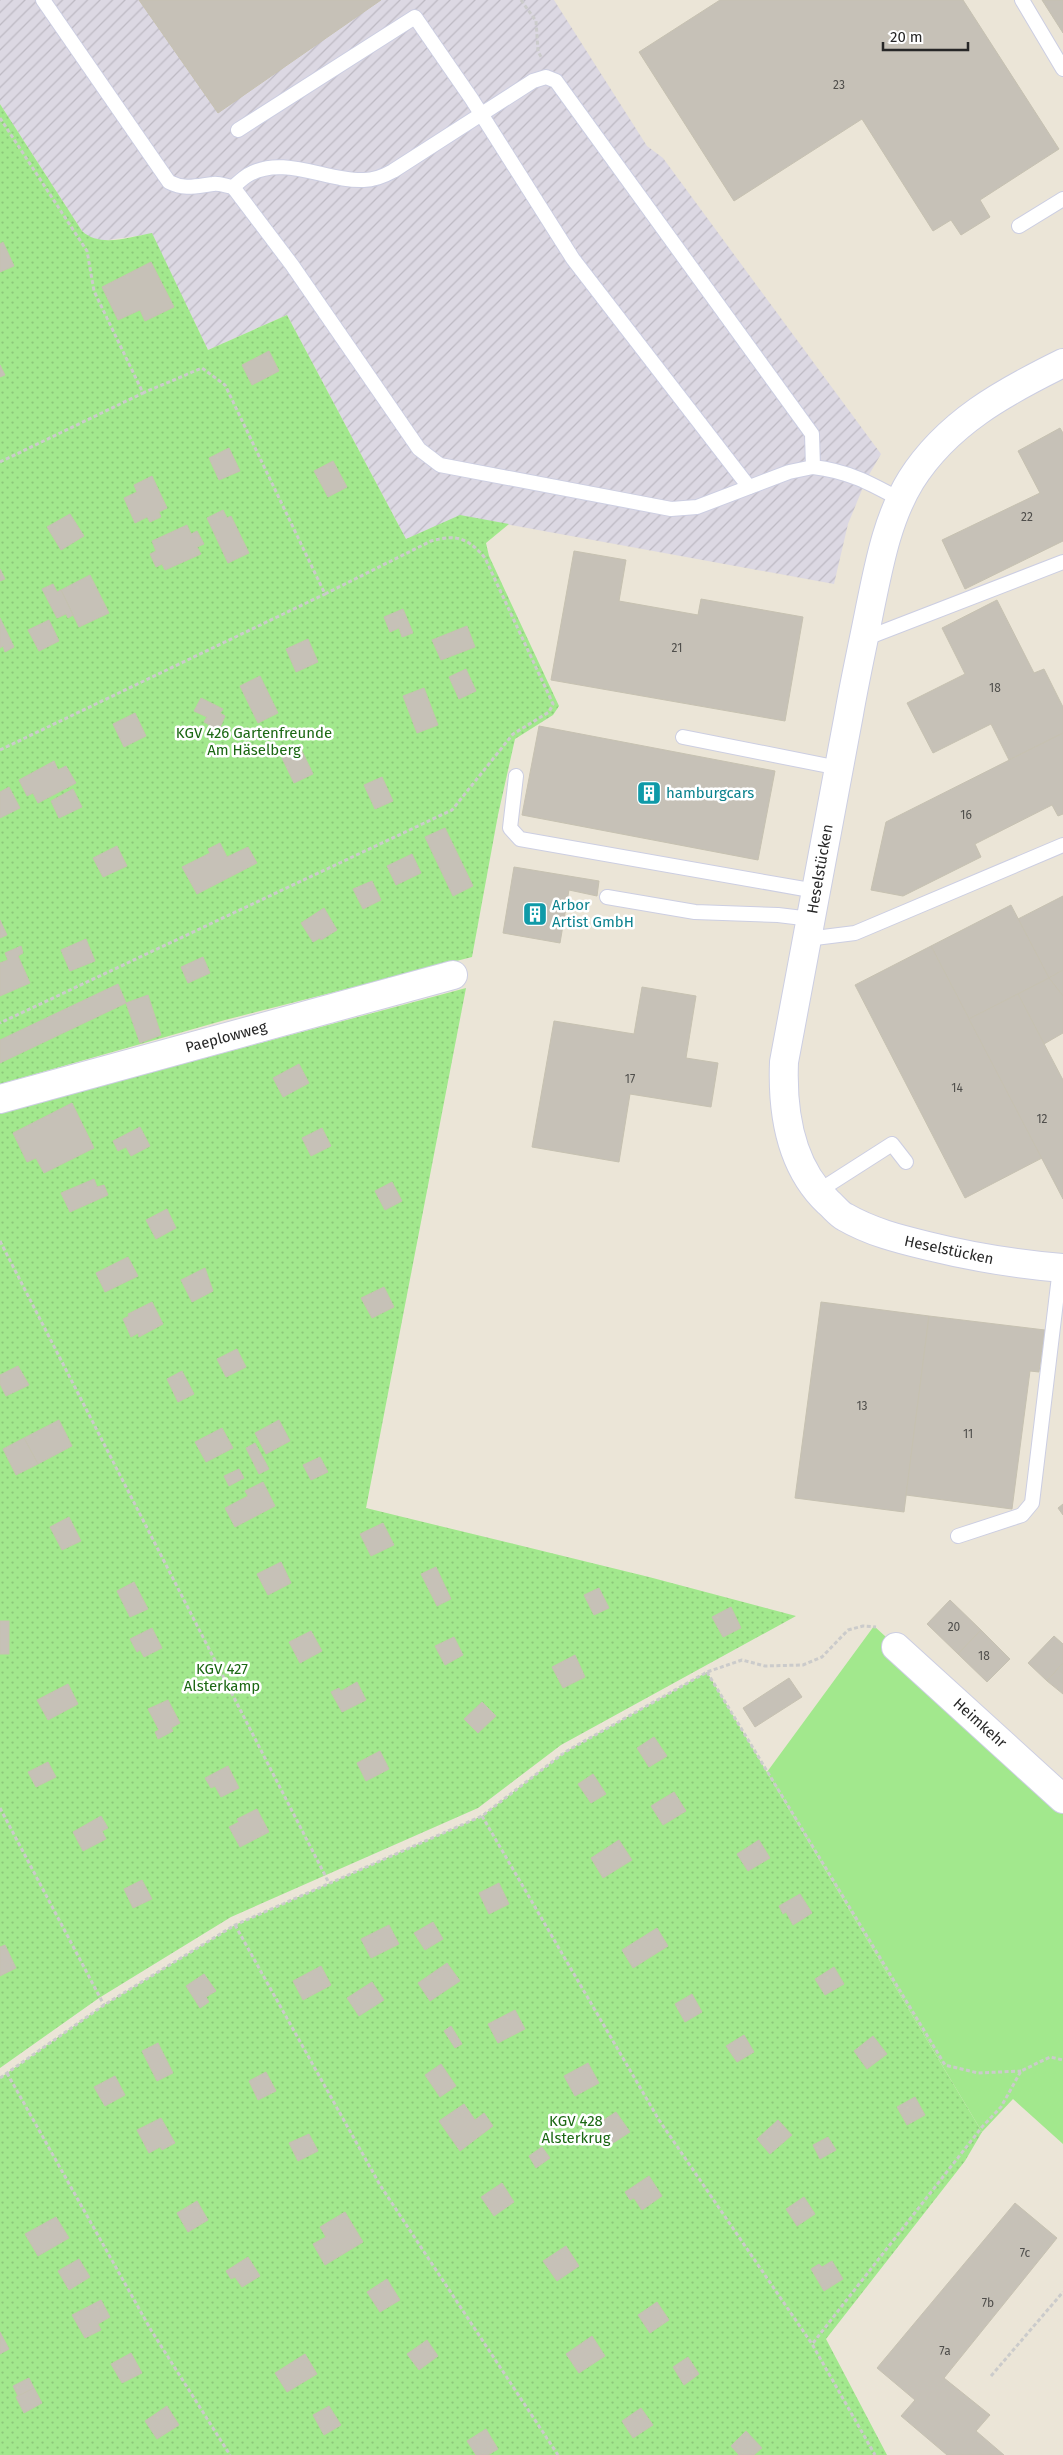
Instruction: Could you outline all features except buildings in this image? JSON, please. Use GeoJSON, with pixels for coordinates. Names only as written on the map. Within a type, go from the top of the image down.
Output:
{"type":"FeatureCollection","features":[{"type":"Feature","properties":{"kind":"street","name":"Heselstücken"},"geometry":{"type":"LineString","coordinates":[[1061,1268],[1018,1264],[957,1253],[884,1235],[844,1217],[817,1192],[799,1162],[788,1128],[783,1095],[784,1062],[880,558],[901,500],[912,479],[936,448],[967,417],[1008,390],[1063,363]]}},
{"type":"Feature","properties":{"kind":"street","name":"Paeplowweg"},"geometry":{"type":"LineString","coordinates":[[0,1100],[453,976]]}},
{"type":"Feature","properties":{"kind":"street","name":"Heimkehr"},"geometry":{"type":"LineString","coordinates":[[896,1647],[1063,1799]]}},
{"type":"Feature","properties":{"kind":"lane"},"geometry":{"type":"LineString","coordinates":[[43,0],[169,182],[180,187],[194,188],[215,184],[233,187],[292,265],[419,449],[440,465],[672,509],[698,507],[789,472],[814,468],[838,470],[866,480],[901,500]]}},
{"type":"Feature","properties":{"kind":"lane"},"geometry":{"type":"LineString","coordinates":[[1022,0],[1063,69]]}},
{"type":"Feature","properties":{"kind":"lane"},"geometry":{"type":"LineString","coordinates":[[238,130],[415,17],[573,259],[749,487]]}},
{"type":"Feature","properties":{"kind":"lane"},"geometry":{"type":"LineString","coordinates":[[233,187],[249,174],[269,169],[293,168],[362,181],[378,178],[393,171],[534,81],[546,77],[556,81],[812,434],[814,468]]}},
{"type":"Feature","properties":{"kind":"lane"},"geometry":{"type":"LineString","coordinates":[[1019,226],[1063,199]]}},
{"type":"Feature","properties":{"kind":"lane"},"geometry":{"type":"LineString","coordinates":[[864,639],[1063,562]]}},
{"type":"Feature","properties":{"kind":"lane"},"geometry":{"type":"LineString","coordinates":[[683,737],[839,768]]}},
{"type":"Feature","properties":{"kind":"lane"},"geometry":{"type":"LineString","coordinates":[[516,776],[510,828],[520,839],[816,891]]}},
{"type":"Feature","properties":{"kind":"lane"},"geometry":{"type":"LineString","coordinates":[[607,897],[695,912],[778,915],[809,929],[855,933],[1063,845]]}},
{"type":"Feature","properties":{"kind":"lane"},"geometry":{"type":"LineString","coordinates":[[817,1192],[892,1144],[906,1162]]}},
{"type":"Feature","properties":{"kind":"lane"},"geometry":{"type":"LineString","coordinates":[[958,1536],[1022,1515],[1032,1503],[1061,1268]]}},
{"type":"Feature","properties":{"kind":"path"},"geometry":{"type":"LineString","coordinates":[[521,0],[536,21],[538,51],[546,77]]}},
{"type":"Feature","properties":{"kind":"path"},"geometry":{"type":"LineString","coordinates":[[0,118],[87,250],[94,291],[143,393]]}},
{"type":"Feature","properties":{"kind":"path"},"geometry":{"type":"LineString","coordinates":[[0,462],[143,393],[202,368],[225,385],[325,594]]}},
{"type":"Feature","properties":{"kind":"path"},"geometry":{"type":"LineString","coordinates":[[0,750],[431,541],[448,536],[461,539],[474,546],[485,558],[553,704],[549,712],[513,734],[452,810],[0,1023]]}},
{"type":"Feature","properties":{"kind":"path"},"geometry":{"type":"LineString","coordinates":[[0,1241],[329,1883]]}},
{"type":"Feature","properties":{"kind":"path"},"geometry":{"type":"LineString","coordinates":[[0,2078],[104,2005],[235,1924],[482,1816],[565,1752],[707,1672],[742,1660],[765,1666],[803,1665],[822,1657],[848,1630],[863,1626],[874,1626],[896,1647]]}},
{"type":"Feature","properties":{"kind":"path"},"geometry":{"type":"LineString","coordinates":[[707,1672],[945,2065],[978,2073],[1021,2071],[1050,2057],[1063,2060]]}},
{"type":"Feature","properties":{"kind":"path"},"geometry":{"type":"LineString","coordinates":[[0,1808],[104,2005]]}},
{"type":"Feature","properties":{"kind":"path"},"geometry":{"type":"LineString","coordinates":[[482,1816],[659,2120],[812,2344],[875,2455]]}},
{"type":"Feature","properties":{"kind":"path"},"geometry":{"type":"LineString","coordinates":[[235,1924],[380,2185],[558,2455]]}},
{"type":"Feature","properties":{"kind":"path"},"geometry":{"type":"LineString","coordinates":[[812,2344],[982,2127],[1001,2107],[1021,2071]]}},
{"type":"Feature","properties":{"kind":"path"},"geometry":{"type":"LineString","coordinates":[[7,2073],[151,2330],[230,2455]]}},
{"type":"Feature","properties":{"kind":"path"},"geometry":{"type":"LineString","coordinates":[[991,2376],[1063,2292]]}},
{"type":"Feature","properties":{"kind":"shaded area"},"geometry":{"type":"Polygon","coordinates":[[[0,0],[554,0],[647,146],[663,158],[881,454],[866,480],[848,524],[834,584],[461,516],[406,539],[287,315],[208,350],[152,234],[100,241],[90,239],[82,231],[0,104],[0,0]]]}},
{"type":"Feature","properties":{"kind":"green space","name":"KGV 426 Gartenfreunde Am Häselberg"},"geometry":{"type":"Polygon","coordinates":[[[0,104],[82,231],[97,239],[106,240],[124,239],[152,233],[208,350],[287,315],[406,539],[460,515],[509,524],[486,543],[489,556],[559,706],[553,715],[515,739],[498,815],[472,957],[225,1020],[0,1084],[0,104]]]}},
{"type":"Feature","properties":{"kind":"green space","name":"KGV 427 Alsterkamp"},"geometry":{"type":"Polygon","coordinates":[[[466,988],[366,1508],[649,1577],[796,1616],[561,1745],[478,1808],[231,1917],[99,1998],[0,2068],[0,1113],[466,988]]]}},
{"type":"Feature","properties":{"kind":"green space"},"geometry":{"type":"Polygon","coordinates":[[[874,1626],[1063,1799],[1063,2144],[1013,2099],[982,2132],[767,1772],[874,1626]]]}},
{"type":"Feature","properties":{"kind":"green space","name":"KGV 428 Alsterkrug"},"geometry":{"type":"Polygon","coordinates":[[[707,1672],[982,2132],[965,2161],[826,2339],[887,2455],[0,2455],[0,2078],[104,2005],[235,1925],[482,1816],[565,1752],[707,1672]]]}},
{"type":"Feature","properties":{"kind":"place","name":"hamburgcars"},"geometry":{"type":"Point","coordinates":[649,793]}},
{"type":"Feature","properties":{"kind":"place","name":"Arbor Artist GmbH"},"geometry":{"type":"Point","coordinates":[535,914]}}]}
